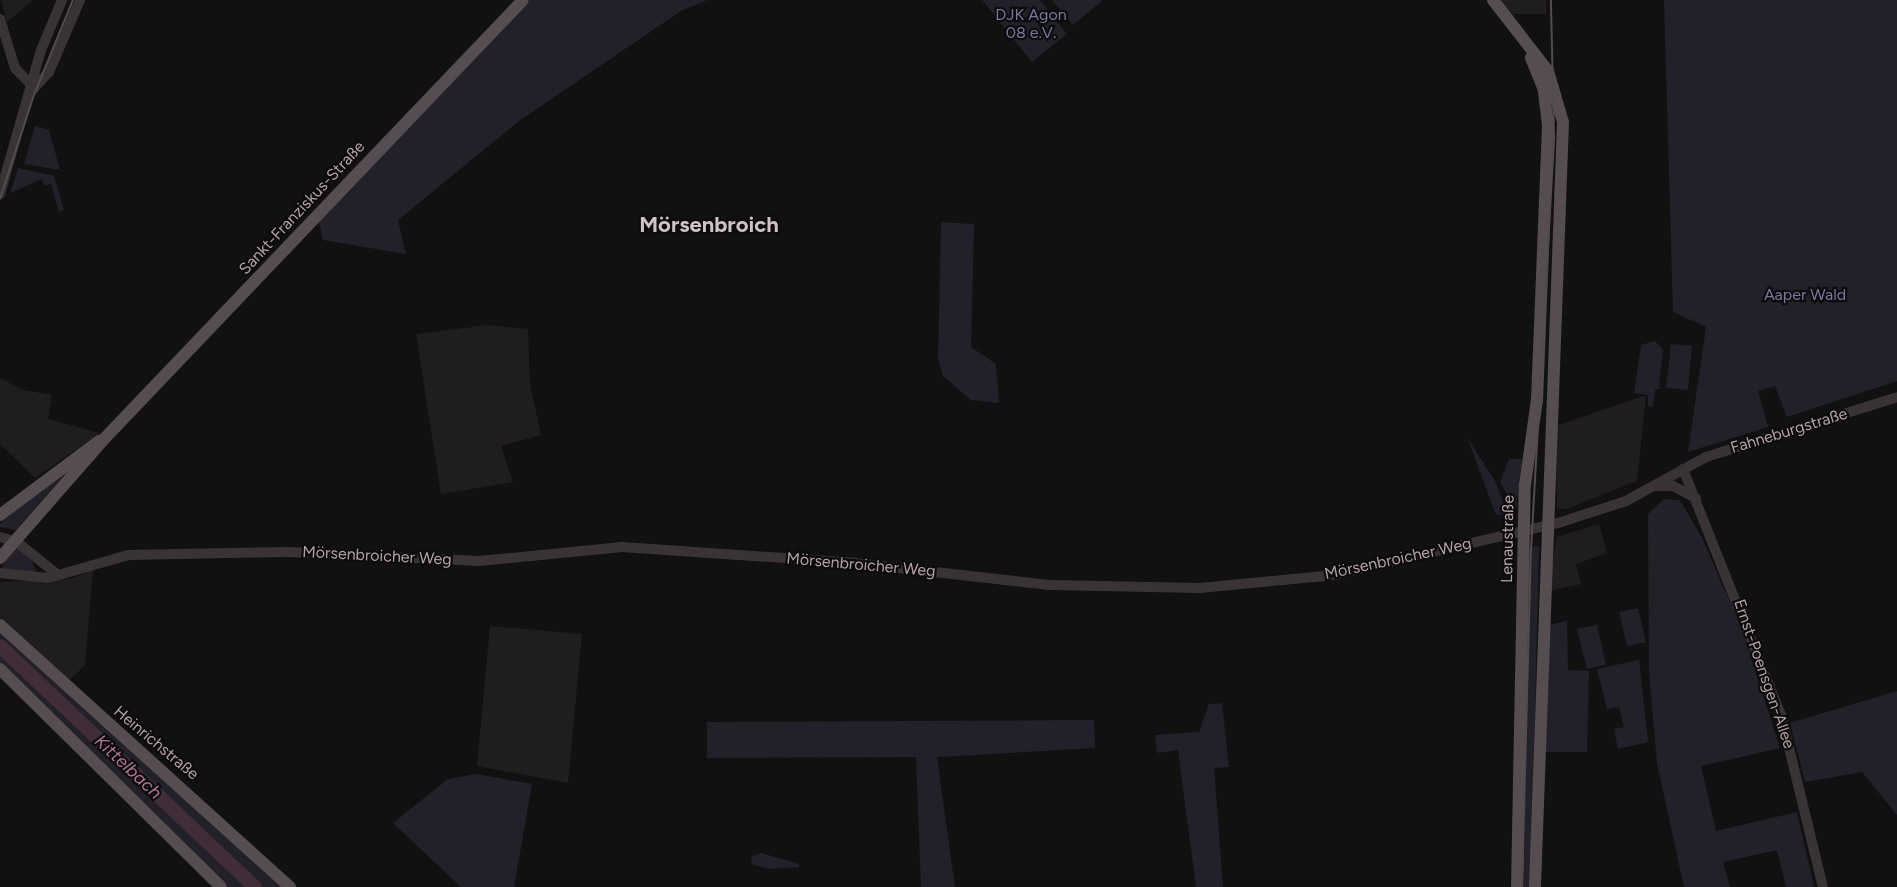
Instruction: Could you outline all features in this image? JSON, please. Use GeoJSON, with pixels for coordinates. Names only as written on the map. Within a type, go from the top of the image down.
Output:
{"type":"FeatureCollection","features":[{"type":"Feature","properties":{"kind":"main road","name":"Sankt-Franziskus-Straße"},"geometry":{"type":"LineString","coordinates":[[0,558],[13,540],[105,438],[523,0]]}},
{"type":"Feature","properties":{"kind":"main road"},"geometry":{"type":"LineString","coordinates":[[1493,0],[1531,53],[1548,71],[1561,103],[1561,192],[1535,887]]}},
{"type":"Feature","properties":{"kind":"main road","name":"Lenaustraße"},"geometry":{"type":"LineString","coordinates":[[1516,887],[1524,531],[1537,400],[1548,111],[1531,53]]}},
{"type":"Feature","properties":{"kind":"main road","name":"Sankt-Franziskus-Straße"},"geometry":{"type":"LineString","coordinates":[[0,515],[105,438]]}},
{"type":"Feature","properties":{"kind":"main road","name":"Heinrichstraße"},"geometry":{"type":"LineString","coordinates":[[0,625],[290,887]]}},
{"type":"Feature","properties":{"kind":"main road"},"geometry":{"type":"LineString","coordinates":[[1,670],[221,887]]}},
{"type":"Feature","properties":{"kind":"street"},"geometry":{"type":"LineString","coordinates":[[0,194],[34,88],[41,50],[63,0]]}},
{"type":"Feature","properties":{"kind":"street"},"geometry":{"type":"LineString","coordinates":[[34,88],[49,72],[80,0]]}},
{"type":"Feature","properties":{"kind":"street"},"geometry":{"type":"LineString","coordinates":[[0,19],[15,68],[34,88]]}},
{"type":"Feature","properties":{"kind":"street","name":"Fahneburgstraße"},"geometry":{"type":"LineString","coordinates":[[1683,469],[1897,397]]}},
{"type":"Feature","properties":{"kind":"street","name":"Mörsenbroicher Weg"},"geometry":{"type":"LineString","coordinates":[[1,575],[38,578],[128,555],[288,552],[478,561],[622,547],[854,563],[1048,585],[1200,588],[1334,575],[1524,531],[1639,495],[1683,469]]}},
{"type":"Feature","properties":{"kind":"street","name":"Ernst-Poensgen-Allee"},"geometry":{"type":"LineString","coordinates":[[1683,469],[1781,715],[1823,887]]}},
{"type":"Feature","properties":{"kind":"street"},"geometry":{"type":"LineString","coordinates":[[1655,486],[1672,486],[1696,498]]}},
{"type":"Feature","properties":{"kind":"street"},"geometry":{"type":"LineString","coordinates":[[0,537],[13,540],[40,564],[57,574]]}},
{"type":"Feature","properties":{"kind":"street"},"geometry":{"type":"LineString","coordinates":[[38,578],[40,564]]}},
{"type":"Feature","properties":{"kind":"shaded area"},"geometry":{"type":"Polygon","coordinates":[[[1,0],[33,0],[7,22],[1,0]]]}},
{"type":"Feature","properties":{"kind":"shaded area"},"geometry":{"type":"Polygon","coordinates":[[[1500,0],[1546,0],[1546,14],[1509,14],[1500,0]]]}},
{"type":"Feature","properties":{"kind":"shaded area"},"geometry":{"type":"Polygon","coordinates":[[[488,325],[528,329],[530,384],[541,435],[501,446],[513,482],[441,494],[416,334],[488,325]]]}},
{"type":"Feature","properties":{"kind":"shaded area"},"geometry":{"type":"Polygon","coordinates":[[[0,378],[23,390],[52,395],[48,419],[100,433],[35,478],[0,444],[0,378]]]}},
{"type":"Feature","properties":{"kind":"shaded area"},"geometry":{"type":"Polygon","coordinates":[[[1646,395],[1637,481],[1567,509],[1557,508],[1556,426],[1646,395]]]}},
{"type":"Feature","properties":{"kind":"shaded area"},"geometry":{"type":"Polygon","coordinates":[[[1599,524],[1607,553],[1576,564],[1581,584],[1548,591],[1557,537],[1599,524]]]}},
{"type":"Feature","properties":{"kind":"shaded area"},"geometry":{"type":"Polygon","coordinates":[[[93,569],[85,665],[69,681],[0,619],[0,582],[74,578],[93,569]]]}},
{"type":"Feature","properties":{"kind":"shaded area"},"geometry":{"type":"Polygon","coordinates":[[[490,626],[582,634],[568,783],[477,766],[490,626]]]}},
{"type":"Feature","properties":{"kind":"green space"},"geometry":{"type":"Polygon","coordinates":[[[529,0],[707,0],[681,11],[519,121],[398,220],[406,254],[323,240],[319,222],[529,0]]]}},
{"type":"Feature","properties":{"kind":"green space","name":"DJK Agon 08 e.V."},"geometry":{"type":"Polygon","coordinates":[[[982,0],[1040,0],[1067,34],[1032,62],[982,0]]]}},
{"type":"Feature","properties":{"kind":"green space"},"geometry":{"type":"Polygon","coordinates":[[[1052,0],[1103,0],[1073,25],[1052,0]]]}},
{"type":"Feature","properties":{"kind":"green space","name":"Aaper Wald"},"geometry":{"type":"Polygon","coordinates":[[[1664,0],[1897,0],[1897,381],[1787,417],[1775,386],[1758,391],[1768,427],[1688,452],[1706,327],[1673,312],[1664,0]]]}},
{"type":"Feature","properties":{"kind":"green space"},"geometry":{"type":"Polygon","coordinates":[[[35,126],[49,130],[60,170],[24,164],[35,126]]]}},
{"type":"Feature","properties":{"kind":"green space"},"geometry":{"type":"Polygon","coordinates":[[[18,168],[54,176],[64,210],[59,212],[51,184],[44,186],[42,179],[10,193],[18,168]]]}},
{"type":"Feature","properties":{"kind":"green space"},"geometry":{"type":"Polygon","coordinates":[[[941,222],[974,224],[971,347],[996,364],[999,403],[971,400],[943,376],[938,359],[941,222]]]}},
{"type":"Feature","properties":{"kind":"green space"},"geometry":{"type":"Polygon","coordinates":[[[1655,341],[1663,350],[1659,387],[1663,388],[1655,390],[1653,407],[1648,406],[1648,395],[1634,393],[1641,345],[1655,341]]]}},
{"type":"Feature","properties":{"kind":"green space"},"geometry":{"type":"Polygon","coordinates":[[[1671,344],[1692,346],[1688,390],[1666,388],[1671,344]]]}},
{"type":"Feature","properties":{"kind":"green space"},"geometry":{"type":"Polygon","coordinates":[[[1467,437],[1495,481],[1508,514],[1496,515],[1467,437]]]}},
{"type":"Feature","properties":{"kind":"green space"},"geometry":{"type":"Polygon","coordinates":[[[1509,459],[1522,459],[1516,510],[1500,482],[1509,459]]]}},
{"type":"Feature","properties":{"kind":"green space"},"geometry":{"type":"Polygon","coordinates":[[[71,467],[16,530],[0,527],[0,523],[71,467]]]}},
{"type":"Feature","properties":{"kind":"green space"},"geometry":{"type":"Polygon","coordinates":[[[1664,499],[1680,500],[1702,538],[1742,630],[1780,748],[1701,766],[1716,831],[1797,812],[1814,887],[1786,887],[1777,850],[1723,862],[1730,887],[1684,887],[1657,763],[1649,672],[1648,514],[1664,499]]]}},
{"type":"Feature","properties":{"kind":"green space"},"geometry":{"type":"Polygon","coordinates":[[[14,545],[31,559],[37,573],[0,572],[14,545]]]}},
{"type":"Feature","properties":{"kind":"green space"},"geometry":{"type":"Polygon","coordinates":[[[1539,546],[1531,887],[1520,887],[1527,548],[1539,546]]]}},
{"type":"Feature","properties":{"kind":"green space"},"geometry":{"type":"Polygon","coordinates":[[[1638,608],[1646,642],[1627,646],[1619,612],[1638,608]]]}},
{"type":"Feature","properties":{"kind":"green space"},"geometry":{"type":"Polygon","coordinates":[[[1567,621],[1568,670],[1589,671],[1587,752],[1545,752],[1549,625],[1567,621]]]}},
{"type":"Feature","properties":{"kind":"green space"},"geometry":{"type":"Polygon","coordinates":[[[1597,625],[1606,665],[1587,669],[1577,629],[1597,625]]]}},
{"type":"Feature","properties":{"kind":"green space"},"geometry":{"type":"Polygon","coordinates":[[[0,630],[288,887],[223,887],[0,665],[0,630]]]}},
{"type":"Feature","properties":{"kind":"green space"},"geometry":{"type":"Polygon","coordinates":[[[1639,660],[1648,742],[1618,749],[1614,729],[1624,727],[1619,707],[1607,709],[1597,669],[1639,660]]]}},
{"type":"Feature","properties":{"kind":"green space"},"geometry":{"type":"Polygon","coordinates":[[[1897,691],[1897,815],[1862,772],[1805,782],[1790,723],[1897,691]]]}},
{"type":"Feature","properties":{"kind":"green space"},"geometry":{"type":"Polygon","coordinates":[[[1222,703],[1229,767],[1214,768],[1223,887],[1196,887],[1178,750],[1157,753],[1155,735],[1199,732],[1209,704],[1222,703]]]}},
{"type":"Feature","properties":{"kind":"green space"},"geometry":{"type":"Polygon","coordinates":[[[1094,720],[1095,748],[937,757],[955,887],[921,887],[916,757],[707,758],[707,722],[1094,720]]]}},
{"type":"Feature","properties":{"kind":"green space"},"geometry":{"type":"Polygon","coordinates":[[[476,774],[532,784],[514,887],[461,887],[393,823],[448,779],[476,774]]]}},
{"type":"Feature","properties":{"kind":"green space"},"geometry":{"type":"Polygon","coordinates":[[[761,853],[799,864],[799,867],[769,869],[752,864],[751,857],[761,853]]]}},
{"type":"Feature","properties":{"kind":"waterway","name":"Kittelbach"},"geometry":{"type":"LineString","coordinates":[[0,646],[255,887]]}},
{"type":"Feature","properties":{"kind":"tram line"},"geometry":{"type":"LineString","coordinates":[[0,199],[34,95],[73,0]]}},
{"type":"Feature","properties":{"kind":"tram line"},"geometry":{"type":"LineString","coordinates":[[1522,887],[1531,551],[1554,137],[1551,0]]}},
{"type":"Feature","properties":{"kind":"district","name":"Mörsenbroich"},"geometry":{"type":"Point","coordinates":[709,225]}}]}
